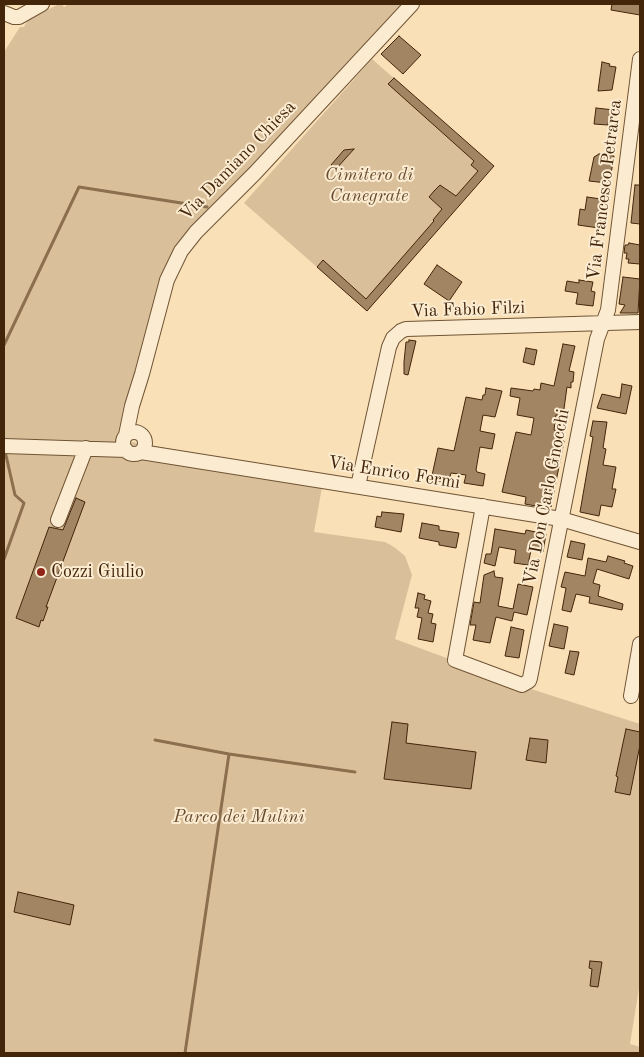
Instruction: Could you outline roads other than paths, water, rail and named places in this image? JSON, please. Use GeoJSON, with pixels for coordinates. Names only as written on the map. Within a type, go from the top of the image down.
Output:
{"type":"FeatureCollection","features":[{"type":"Feature","properties":{"kind":"street"},"geometry":{"type":"LineString","coordinates":[[4,13],[19,17],[42,4]]}},
{"type":"Feature","properties":{"kind":"street","name":"Via Damiano Chiesa"},"geometry":{"type":"LineString","coordinates":[[134,442],[132,406],[167,280],[176,258],[185,244],[255,173],[412,4]]}},
{"type":"Feature","properties":{"kind":"street","name":"Via Francesco Petrarca"},"geometry":{"type":"LineString","coordinates":[[603,324],[608,310],[640,59]]}},
{"type":"Feature","properties":{"kind":"street","name":"Via Fabio Filzi"},"geometry":{"type":"LineString","coordinates":[[358,486],[389,347],[397,334],[406,330],[640,322]]}},
{"type":"Feature","properties":{"kind":"street","name":"Via Don Carlo Gnocchi"},"geometry":{"type":"LineString","coordinates":[[483,506],[455,660],[518,684],[526,684],[530,678],[597,339],[603,324]]}},
{"type":"Feature","properties":{"kind":"street"},"geometry":{"type":"LineString","coordinates":[[4,446],[91,448],[117,442],[134,442]]}},
{"type":"Feature","properties":{"kind":"street","name":"Via Enrico Fermi"},"geometry":{"type":"LineString","coordinates":[[134,442],[182,459],[562,519],[640,542]]}},
{"type":"Feature","properties":{"kind":"street"},"geometry":{"type":"LineString","coordinates":[[58,520],[91,448]]}},
{"type":"Feature","properties":{"kind":"street"},"geometry":{"type":"LineString","coordinates":[[631,696],[640,644]]}},
{"type":"Feature","properties":{"kind":"waterway"},"geometry":{"type":"LineString","coordinates":[[4,345],[79,187],[207,207]]}},
{"type":"Feature","properties":{"kind":"waterway"},"geometry":{"type":"LineString","coordinates":[[4,559],[24,503],[15,495],[5,451]]}},
{"type":"Feature","properties":{"kind":"waterway"},"geometry":{"type":"LineString","coordinates":[[155,740],[229,754],[355,772]]}},
{"type":"Feature","properties":{"kind":"waterway"},"geometry":{"type":"LineString","coordinates":[[185,1053],[229,754]]}},
{"type":"Feature","properties":{"kind":"place","name":"Cozzi Giulio"},"geometry":{"type":"Point","coordinates":[41,572]}},
{"type":"Feature","properties":{"kind":"park label","name":"Cimitero di Canegrate"},"geometry":{"type":"Point","coordinates":[369,185]}},
{"type":"Feature","properties":{"kind":"park label","name":"Parco dei Mulini"},"geometry":{"type":"Point","coordinates":[239,817]}}]}
